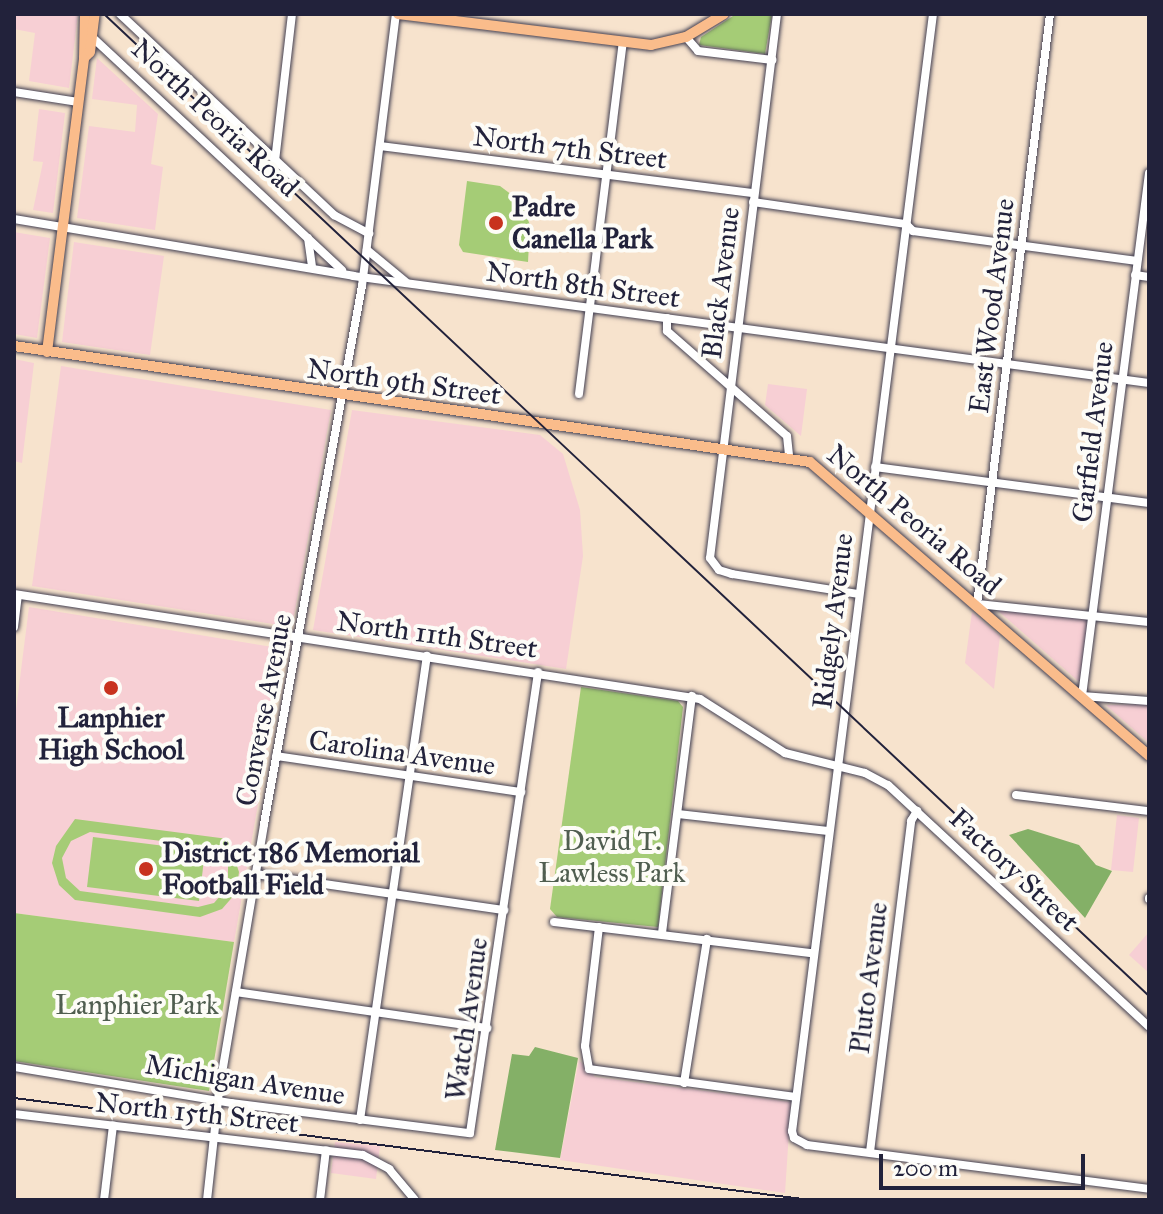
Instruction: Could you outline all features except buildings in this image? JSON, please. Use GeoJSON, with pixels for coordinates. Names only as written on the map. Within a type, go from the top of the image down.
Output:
{"type":"FeatureCollection","features":[{"type":"Feature","properties":{"kind":"main road"},"geometry":{"type":"LineString","coordinates":[[47,352],[84,58],[85,14]]}},
{"type":"Feature","properties":{"kind":"main road"},"geometry":{"type":"LineString","coordinates":[[84,58],[92,37],[95,14]]}},
{"type":"Feature","properties":{"kind":"main road"},"geometry":{"type":"LineString","coordinates":[[397,14],[651,45],[686,37],[724,14]]}},
{"type":"Feature","properties":{"kind":"main road","name":"North 9th Street"},"geometry":{"type":"LineString","coordinates":[[14,346],[343,398],[789,456]]}},
{"type":"Feature","properties":{"kind":"main road","name":"North Peoria Road"},"geometry":{"type":"LineString","coordinates":[[789,456],[823,469],[1149,756]]}},
{"type":"Feature","properties":{"kind":"street"},"geometry":{"type":"LineString","coordinates":[[120,14],[334,215],[369,234]]}},
{"type":"Feature","properties":{"kind":"street"},"geometry":{"type":"LineString","coordinates":[[275,161],[292,14]]}},
{"type":"Feature","properties":{"kind":"street","name":"Converse Avenue"},"geometry":{"type":"LineString","coordinates":[[207,1200],[218,1100],[236,992],[363,277],[397,14]]}},
{"type":"Feature","properties":{"kind":"street","name":"Black Avenue"},"geometry":{"type":"LineString","coordinates":[[777,14],[710,558],[719,570],[732,574],[858,594]]}},
{"type":"Feature","properties":{"kind":"street","name":"Ridgely Avenue"},"geometry":{"type":"LineString","coordinates":[[870,1152],[794,1138],[795,1097],[933,14]]}},
{"type":"Feature","properties":{"kind":"street","name":"East Wood Avenue"},"geometry":{"type":"LineString","coordinates":[[977,604],[1050,14]]}},
{"type":"Feature","properties":{"kind":"street","name":"North Peoria Road"},"geometry":{"type":"LineString","coordinates":[[92,37],[342,270]]}},
{"type":"Feature","properties":{"kind":"street"},"geometry":{"type":"LineString","coordinates":[[686,37],[698,51],[772,60]]}},
{"type":"Feature","properties":{"kind":"street"},"geometry":{"type":"LineString","coordinates":[[579,394],[623,42]]}},
{"type":"Feature","properties":{"kind":"street"},"geometry":{"type":"LineString","coordinates":[[14,92],[78,102]]}},
{"type":"Feature","properties":{"kind":"street","name":"North 7th Street"},"geometry":{"type":"LineString","coordinates":[[380,146],[605,174],[906,224],[913,231],[1137,261]]}},
{"type":"Feature","properties":{"kind":"street","name":"Garfield Avenue"},"geometry":{"type":"LineString","coordinates":[[1082,696],[1149,173]]}},
{"type":"Feature","properties":{"kind":"street","name":"North 8th Street"},"geometry":{"type":"LineString","coordinates":[[14,219],[342,270],[363,277],[1149,383]]}},
{"type":"Feature","properties":{"kind":"street","name":"North Peoria Road"},"geometry":{"type":"LineString","coordinates":[[305,234],[313,251],[312,266]]}},
{"type":"Feature","properties":{"kind":"street"},"geometry":{"type":"LineString","coordinates":[[367,250],[406,283]]}},
{"type":"Feature","properties":{"kind":"street"},"geometry":{"type":"LineString","coordinates":[[1135,275],[1149,277]]}},
{"type":"Feature","properties":{"kind":"street","name":"North Peoria Road"},"geometry":{"type":"LineString","coordinates":[[667,318],[667,331],[787,436],[789,456]]}},
{"type":"Feature","properties":{"kind":"street"},"geometry":{"type":"LineString","coordinates":[[875,467],[1149,503]]}},
{"type":"Feature","properties":{"kind":"street"},"geometry":{"type":"LineString","coordinates":[[14,627],[16,595]]}},
{"type":"Feature","properties":{"kind":"street","name":"North 11th Street"},"geometry":{"type":"LineString","coordinates":[[16,595],[692,696],[785,753],[836,768]]}},
{"type":"Feature","properties":{"kind":"street"},"geometry":{"type":"LineString","coordinates":[[977,604],[1149,622]]}},
{"type":"Feature","properties":{"kind":"street"},"geometry":{"type":"LineString","coordinates":[[360,1120],[427,656]]}},
{"type":"Feature","properties":{"kind":"street","name":"Watch Avenue"},"geometry":{"type":"LineString","coordinates":[[470,1133],[538,672]]}},
{"type":"Feature","properties":{"kind":"street"},"geometry":{"type":"LineString","coordinates":[[662,933],[692,696]]}},
{"type":"Feature","properties":{"kind":"street"},"geometry":{"type":"LineString","coordinates":[[1082,696],[1149,701]]}},
{"type":"Feature","properties":{"kind":"street","name":"Carolina Avenue"},"geometry":{"type":"LineString","coordinates":[[276,756],[521,792]]}},
{"type":"Feature","properties":{"kind":"street","name":"Factory Street"},"geometry":{"type":"LineString","coordinates":[[836,768],[882,781],[1149,1027]]}},
{"type":"Feature","properties":{"kind":"street"},"geometry":{"type":"LineString","coordinates":[[1016,795],[1149,811]]}},
{"type":"Feature","properties":{"kind":"street","name":"Pluto Avenue"},"geometry":{"type":"LineString","coordinates":[[870,1152],[911,821],[917,811]]}},
{"type":"Feature","properties":{"kind":"street"},"geometry":{"type":"LineString","coordinates":[[678,814],[828,831]]}},
{"type":"Feature","properties":{"kind":"street"},"geometry":{"type":"LineString","coordinates":[[256,874],[504,910]]}},
{"type":"Feature","properties":{"kind":"street"},"geometry":{"type":"LineString","coordinates":[[554,922],[812,953]]}},
{"type":"Feature","properties":{"kind":"street"},"geometry":{"type":"LineString","coordinates":[[599,927],[584,1056],[589,1069],[795,1097]]}},
{"type":"Feature","properties":{"kind":"street"},"geometry":{"type":"LineString","coordinates":[[684,1083],[707,939]]}},
{"type":"Feature","properties":{"kind":"street"},"geometry":{"type":"LineString","coordinates":[[236,992],[487,1028]]}},
{"type":"Feature","properties":{"kind":"street","name":"Michigan Avenue"},"geometry":{"type":"LineString","coordinates":[[14,1067],[218,1100],[470,1133]]}},
{"type":"Feature","properties":{"kind":"street","name":"North 15th Street"},"geometry":{"type":"LineString","coordinates":[[14,1114],[326,1150],[371,1158],[412,1196]]}},
{"type":"Feature","properties":{"kind":"street"},"geometry":{"type":"LineString","coordinates":[[104,1200],[113,1126]]}},
{"type":"Feature","properties":{"kind":"street"},"geometry":{"type":"LineString","coordinates":[[320,1200],[326,1150]]}},
{"type":"Feature","properties":{"kind":"street"},"geometry":{"type":"LineString","coordinates":[[870,1152],[1149,1189]]}},
{"type":"Feature","properties":{"kind":"shaded area"},"geometry":{"type":"Polygon","coordinates":[[[14,14],[78,14],[69,88],[29,81],[35,33],[14,29],[14,14]]]}},
{"type":"Feature","properties":{"kind":"shaded area"},"geometry":{"type":"Polygon","coordinates":[[[97,58],[158,114],[151,164],[163,167],[155,230],[77,218],[89,126],[135,132],[137,105],[92,99],[97,58]]]}},
{"type":"Feature","properties":{"kind":"shaded area"},"geometry":{"type":"Polygon","coordinates":[[[39,109],[65,113],[53,213],[33,210],[43,162],[33,161],[39,109]]]}},
{"type":"Feature","properties":{"kind":"shaded area"},"geometry":{"type":"Polygon","coordinates":[[[14,232],[50,238],[37,338],[14,334],[14,232]]]}},
{"type":"Feature","properties":{"kind":"shaded area"},"geometry":{"type":"Polygon","coordinates":[[[74,242],[164,256],[150,355],[62,342],[74,242]]]}},
{"type":"Feature","properties":{"kind":"shaded area"},"geometry":{"type":"Polygon","coordinates":[[[14,359],[34,363],[22,463],[14,461],[14,359]]]}},
{"type":"Feature","properties":{"kind":"shaded area"},"geometry":{"type":"Polygon","coordinates":[[[61,366],[331,410],[292,627],[32,586],[61,366]]]}},
{"type":"Feature","properties":{"kind":"shaded area"},"geometry":{"type":"Polygon","coordinates":[[[768,384],[807,389],[801,436],[765,405],[768,384]]]}},
{"type":"Feature","properties":{"kind":"shaded area"},"geometry":{"type":"Polygon","coordinates":[[[352,410],[540,435],[563,454],[580,510],[583,556],[566,669],[313,630],[352,410]]]}},
{"type":"Feature","properties":{"kind":"shaded area"},"geometry":{"type":"Polygon","coordinates":[[[29,607],[285,649],[234,942],[14,913],[14,726],[29,607]]]}},
{"type":"Feature","properties":{"kind":"shaded area"},"geometry":{"type":"Polygon","coordinates":[[[996,609],[1089,619],[1080,682],[1078,681],[996,609]]]}},
{"type":"Feature","properties":{"kind":"shaded area"},"geometry":{"type":"Polygon","coordinates":[[[972,612],[1000,636],[994,689],[965,663],[972,612]]]}},
{"type":"Feature","properties":{"kind":"shaded area"},"geometry":{"type":"Polygon","coordinates":[[[1149,704],[1149,743],[1107,706],[1107,705],[1149,704]]]}},
{"type":"Feature","properties":{"kind":"shaded area"},"geometry":{"type":"Polygon","coordinates":[[[1117,815],[1139,818],[1133,872],[1111,870],[1117,815]]]}},
{"type":"Feature","properties":{"kind":"shaded area"},"geometry":{"type":"Polygon","coordinates":[[[1149,932],[1149,973],[1129,955],[1149,932]]]}},
{"type":"Feature","properties":{"kind":"shaded area"},"geometry":{"type":"Polygon","coordinates":[[[579,1060],[595,1077],[791,1102],[785,1193],[560,1160],[579,1060]]]}},
{"type":"Feature","properties":{"kind":"shaded area"},"geometry":{"type":"Polygon","coordinates":[[[335,1142],[380,1146],[376,1179],[331,1173],[335,1142]]]}},
{"type":"Feature","properties":{"kind":"green space"},"geometry":{"type":"Polygon","coordinates":[[[736,14],[772,14],[765,54],[699,45],[701,37],[736,14]]]}},
{"type":"Feature","properties":{"kind":"green space","name":"Padre Canella Park"},"geometry":{"type":"Polygon","coordinates":[[[467,181],[500,186],[521,202],[530,225],[528,262],[463,252],[459,245],[467,181]]]}},
{"type":"Feature","properties":{"kind":"green space","name":"David T. Lawless Park"},"geometry":{"type":"Polygon","coordinates":[[[581,687],[678,701],[683,707],[658,927],[557,917],[550,909],[581,687]]]}},
{"type":"Feature","properties":{"kind":"green space"},"geometry":{"type":"Polygon","coordinates":[[[75,819],[228,839],[239,872],[236,893],[222,909],[200,917],[75,900],[59,885],[52,863],[56,846],[75,819]],[[90,832],[71,841],[62,858],[66,878],[80,891],[198,907],[214,903],[228,887],[228,865],[209,847],[90,832]]]}},
{"type":"Feature","properties":{"kind":"green space"},"geometry":{"type":"Polygon","coordinates":[[[1028,829],[1079,845],[1096,865],[1112,871],[1085,918],[1009,835],[1028,829]]]}},
{"type":"Feature","properties":{"kind":"green space","name":"District 186 Memorial Football Field"},"geometry":{"type":"Polygon","coordinates":[[[93,837],[205,851],[199,901],[87,887],[93,837]]]}},
{"type":"Feature","properties":{"kind":"green space","name":"Lanphier Park"},"geometry":{"type":"Polygon","coordinates":[[[14,913],[234,942],[209,1091],[14,1061],[14,913]]]}},
{"type":"Feature","properties":{"kind":"green space"},"geometry":{"type":"Polygon","coordinates":[[[535,1047],[578,1058],[560,1158],[495,1150],[512,1054],[529,1056],[535,1047]]]}},
{"type":"Feature","properties":{"kind":"railway"},"geometry":{"type":"LineString","coordinates":[[104,14],[1149,996]]}},
{"type":"Feature","properties":{"kind":"railway"},"geometry":{"type":"LineString","coordinates":[[14,1098],[810,1200]]}},
{"type":"Feature","properties":{"kind":"place","name":"Padre Canella Park"},"geometry":{"type":"Point","coordinates":[496,223]}},
{"type":"Feature","properties":{"kind":"place","name":"Lanphier High School"},"geometry":{"type":"Point","coordinates":[111,688]}},
{"type":"Feature","properties":{"kind":"place","name":"District 186 Memorial Football Field"},"geometry":{"type":"Point","coordinates":[146,869]}}]}
